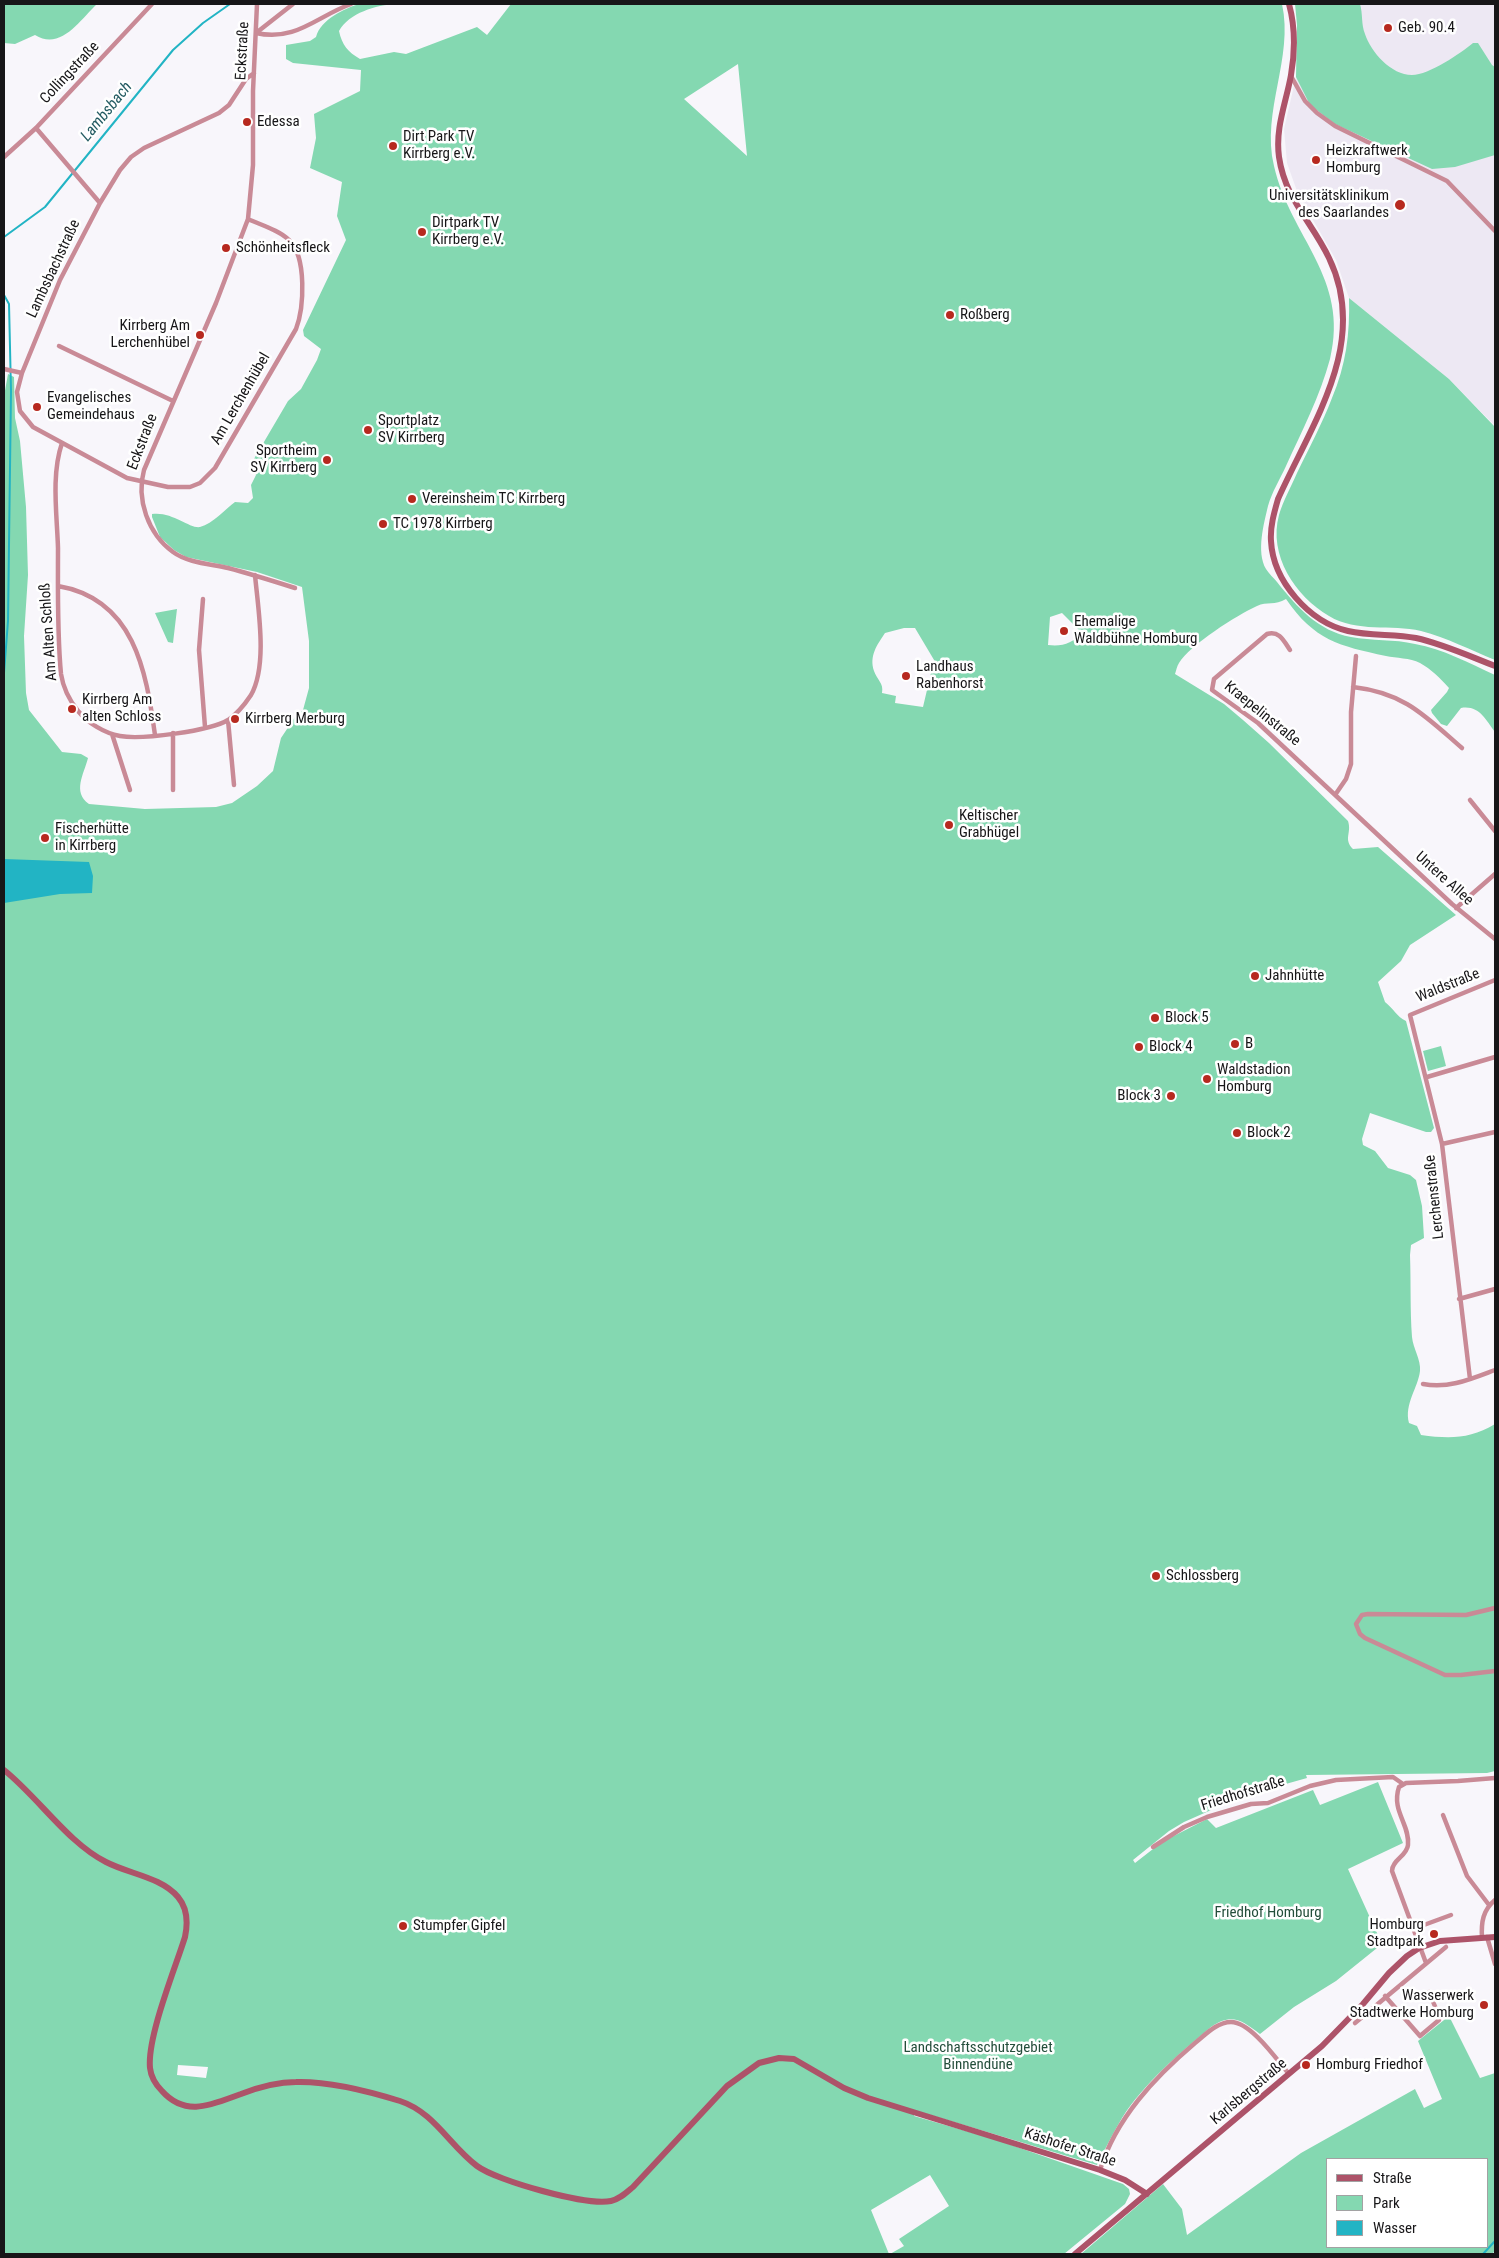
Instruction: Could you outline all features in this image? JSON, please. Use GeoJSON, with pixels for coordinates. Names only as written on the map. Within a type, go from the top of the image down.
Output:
{"type":"FeatureCollection","features":[{"type":"Feature","properties":{"kind":"main road"},"geometry":{"type":"LineString","coordinates":[[1289,4],[1294,36],[1291,75],[1279,127],[1278,147],[1290,195],[1323,246],[1337,276],[1344,309],[1345,329],[1336,372],[1273,515],[1270,540],[1275,564],[1293,593],[1306,608],[1337,628],[1360,633],[1424,640],[1495,666]]}},
{"type":"Feature","properties":{"kind":"main road","name":"Käshofer Straße"},"geometry":{"type":"LineString","coordinates":[[4,1770],[36,1798],[82,1847],[107,1863],[168,1888],[178,1897],[184,1907],[187,1926],[185,1937],[153,2038],[150,2070],[156,2084],[163,2092],[179,2104],[187,2107],[203,2107],[260,2087],[295,2082],[310,2082],[373,2093],[403,2102],[427,2116],[472,2162],[488,2173],[531,2187],[592,2202],[611,2201],[626,2193],[727,2086],[759,2063],[779,2058],[794,2059],[803,2062],[844,2088],[868,2098],[1100,2170],[1125,2180],[1147,2194]]}},
{"type":"Feature","properties":{"kind":"main road","name":"Karlsbergstraße"},"geometry":{"type":"LineString","coordinates":[[1075,2254],[1326,2042],[1400,1962],[1419,1948],[1440,1941],[1495,1937]]}},
{"type":"Feature","properties":{"kind":"street","name":"Collingstraße"},"geometry":{"type":"LineString","coordinates":[[4,157],[36,128],[152,4]]}},
{"type":"Feature","properties":{"kind":"street","name":"Eckstraße"},"geometry":{"type":"LineString","coordinates":[[257,4],[253,165],[248,220],[216,303],[173,400],[141,481],[142,501],[149,522],[156,535],[173,552],[191,560],[254,575],[295,588]]}},
{"type":"Feature","properties":{"kind":"street"},"geometry":{"type":"LineString","coordinates":[[256,33],[293,4]]}},
{"type":"Feature","properties":{"kind":"street"},"geometry":{"type":"LineString","coordinates":[[256,33],[271,36],[304,29],[332,12],[351,4]]}},
{"type":"Feature","properties":{"kind":"street","name":"Lambsbachstraße"},"geometry":{"type":"LineString","coordinates":[[141,481],[127,478],[33,427],[20,411],[17,392],[22,373],[60,280],[108,186],[131,157],[161,139],[220,113],[230,105],[246,79],[254,73]]}},
{"type":"Feature","properties":{"kind":"street"},"geometry":{"type":"LineString","coordinates":[[1291,75],[1305,101],[1317,113],[1335,126],[1447,181],[1495,232]]}},
{"type":"Feature","properties":{"kind":"street"},"geometry":{"type":"LineString","coordinates":[[36,128],[100,203]]}},
{"type":"Feature","properties":{"kind":"street","name":"Am Lerchenhübel"},"geometry":{"type":"LineString","coordinates":[[141,481],[178,488],[190,487],[200,483],[215,468],[296,329],[301,317],[304,293],[294,246],[289,239],[248,220]]}},
{"type":"Feature","properties":{"kind":"street"},"geometry":{"type":"LineString","coordinates":[[59,346],[173,400]]}},
{"type":"Feature","properties":{"kind":"street"},"geometry":{"type":"LineString","coordinates":[[4,369],[22,373]]}},
{"type":"Feature","properties":{"kind":"street","name":"Am Alten Schloß"},"geometry":{"type":"LineString","coordinates":[[62,443],[57,471],[61,675],[72,702],[87,720],[112,734],[129,737],[173,733],[205,727],[228,720],[245,704],[252,693],[259,669],[258,606],[254,575]]}},
{"type":"Feature","properties":{"kind":"street"},"geometry":{"type":"LineString","coordinates":[[58,586],[83,592],[97,600],[118,619],[132,644],[145,678],[155,735]]}},
{"type":"Feature","properties":{"kind":"street"},"geometry":{"type":"LineString","coordinates":[[204,599],[199,650],[205,727]]}},
{"type":"Feature","properties":{"kind":"street","name":"Kraepelinstraße"},"geometry":{"type":"LineString","coordinates":[[1290,650],[1279,635],[1273,632],[1267,634],[1214,679],[1212,690],[1258,723],[1377,836]]}},
{"type":"Feature","properties":{"kind":"street"},"geometry":{"type":"LineString","coordinates":[[1335,795],[1346,779],[1351,764],[1353,688],[1356,656]]}},
{"type":"Feature","properties":{"kind":"street"},"geometry":{"type":"LineString","coordinates":[[1353,688],[1381,692],[1407,703],[1462,748]]}},
{"type":"Feature","properties":{"kind":"street"},"geometry":{"type":"LineString","coordinates":[[228,720],[234,785]]}},
{"type":"Feature","properties":{"kind":"street"},"geometry":{"type":"LineString","coordinates":[[173,733],[173,790]]}},
{"type":"Feature","properties":{"kind":"street"},"geometry":{"type":"LineString","coordinates":[[112,734],[130,790]]}},
{"type":"Feature","properties":{"kind":"street"},"geometry":{"type":"LineString","coordinates":[[1470,800],[1495,831]]}},
{"type":"Feature","properties":{"kind":"street","name":"Untere Allee"},"geometry":{"type":"LineString","coordinates":[[1377,836],[1456,908],[1495,938]]}},
{"type":"Feature","properties":{"kind":"street"},"geometry":{"type":"LineString","coordinates":[[1456,908],[1495,874]]}},
{"type":"Feature","properties":{"kind":"street","name":"Waldstraße"},"geometry":{"type":"LineString","coordinates":[[1410,1015],[1495,980]]}},
{"type":"Feature","properties":{"kind":"street","name":"Lerchenstraße"},"geometry":{"type":"LineString","coordinates":[[1410,1015],[1427,1077],[1442,1144],[1470,1379]]}},
{"type":"Feature","properties":{"kind":"street"},"geometry":{"type":"LineString","coordinates":[[1427,1077],[1495,1057]]}},
{"type":"Feature","properties":{"kind":"street"},"geometry":{"type":"LineString","coordinates":[[1442,1144],[1495,1132]]}},
{"type":"Feature","properties":{"kind":"street"},"geometry":{"type":"LineString","coordinates":[[1459,1299],[1495,1289]]}},
{"type":"Feature","properties":{"kind":"street"},"geometry":{"type":"LineString","coordinates":[[1423,1384],[1442,1386],[1495,1370]]}},
{"type":"Feature","properties":{"kind":"street"},"geometry":{"type":"LineString","coordinates":[[1495,1608],[1466,1615],[1368,1614],[1362,1615],[1356,1624],[1360,1634],[1365,1638],[1440,1673],[1461,1675],[1495,1670]]}},
{"type":"Feature","properties":{"kind":"street","name":"Friedhofstraße"},"geometry":{"type":"LineString","coordinates":[[1153,1847],[1184,1827],[1207,1817],[1251,1804],[1268,1803],[1319,1783],[1393,1776],[1403,1784],[1495,1778]]}},
{"type":"Feature","properties":{"kind":"street"},"geometry":{"type":"LineString","coordinates":[[1403,1784],[1400,1787],[1396,1801],[1408,1838],[1408,1846],[1392,1867],[1392,1871],[1426,1963]]}},
{"type":"Feature","properties":{"kind":"street"},"geometry":{"type":"LineString","coordinates":[[1443,1815],[1467,1876],[1489,1905]]}},
{"type":"Feature","properties":{"kind":"street"},"geometry":{"type":"LineString","coordinates":[[1495,1900],[1489,1905],[1482,1919],[1484,1938],[1495,1964]]}},
{"type":"Feature","properties":{"kind":"street"},"geometry":{"type":"LineString","coordinates":[[1413,1929],[1451,1915]]}},
{"type":"Feature","properties":{"kind":"street"},"geometry":{"type":"LineString","coordinates":[[1355,2023],[1446,1946]]}},
{"type":"Feature","properties":{"kind":"street"},"geometry":{"type":"LineString","coordinates":[[1386,1996],[1420,2036],[1439,2020],[1429,1992]]}},
{"type":"Feature","properties":{"kind":"street"},"geometry":{"type":"LineString","coordinates":[[1363,2004],[1369,2010]]}},
{"type":"Feature","properties":{"kind":"street"},"geometry":{"type":"LineString","coordinates":[[1100,2170],[1113,2138],[1139,2099],[1166,2070],[1215,2027],[1231,2022],[1240,2024],[1260,2041],[1289,2074]]}},
{"type":"Feature","properties":{"kind":"shaded area","name":"Universitätsklinikum des Saarlandes"},"geometry":{"type":"Polygon","coordinates":[[[1330,4],[1495,4],[1495,426],[1449,379],[1349,298],[1336,260],[1298,194],[1287,163],[1284,129],[1296,77],[1297,25],[1330,4]]]}},
{"type":"Feature","properties":{"kind":"green space"},"geometry":{"type":"Polygon","coordinates":[[[4,4],[97,4],[77,25],[62,36],[44,39],[35,35],[15,44],[4,43],[4,4]]]}},
{"type":"Feature","properties":{"kind":"green space"},"geometry":{"type":"Polygon","coordinates":[[[359,4],[396,4],[364,11],[349,19],[339,31],[346,48],[360,59],[394,52],[406,54],[477,27],[487,35],[511,4],[1282,4],[1285,24],[1284,44],[1271,125],[1274,166],[1292,215],[1316,259],[1325,281],[1332,305],[1334,330],[1330,359],[1321,386],[1268,506],[1261,546],[1263,562],[1269,573],[1292,600],[1309,617],[1328,629],[1351,637],[1407,642],[1436,649],[1495,675],[1495,732],[1481,714],[1467,708],[1461,708],[1447,726],[1441,724],[1431,710],[1449,688],[1432,671],[1416,661],[1354,649],[1329,639],[1307,624],[1286,599],[1257,606],[1215,631],[1185,656],[1178,664],[1175,674],[1224,704],[1269,743],[1348,821],[1348,839],[1353,849],[1378,847],[1456,915],[1410,945],[1401,961],[1378,982],[1385,1002],[1406,1021],[1434,1128],[1431,1132],[1426,1132],[1370,1113],[1362,1139],[1363,1145],[1375,1151],[1388,1168],[1410,1175],[1416,1180],[1422,1206],[1424,1238],[1411,1245],[1410,1255],[1412,1337],[1420,1371],[1408,1409],[1409,1423],[1417,1426],[1421,1435],[1441,1437],[1460,1437],[1477,1433],[1495,1424],[1495,1771],[1487,1773],[1306,1775],[1307,1778],[1243,1796],[1184,1822],[1169,1831],[1133,1860],[1135,1863],[1162,1842],[1207,1819],[1216,1828],[1313,1790],[1320,1805],[1378,1782],[1403,1843],[1348,1869],[1382,1944],[1336,1981],[1294,2007],[1260,2034],[1242,2022],[1231,2019],[1211,2027],[1163,2069],[1141,2092],[1122,2118],[1097,2165],[914,2110],[914,2116],[997,2140],[1123,2184],[1129,2189],[1130,2194],[1125,2204],[1064,2254],[890,2254],[904,2246],[899,2239],[949,2206],[930,2175],[871,2210],[889,2254],[4,2254],[4,396],[8,374],[14,377],[15,418],[20,441],[26,507],[28,575],[24,636],[26,693],[29,710],[62,752],[81,754],[88,758],[80,788],[81,794],[89,804],[145,809],[216,807],[232,803],[257,786],[273,771],[281,738],[295,717],[303,710],[309,688],[309,641],[302,587],[257,572],[186,557],[174,550],[160,537],[152,514],[167,515],[200,527],[214,520],[235,502],[248,503],[253,498],[251,485],[256,475],[251,464],[288,401],[301,389],[317,360],[321,349],[304,336],[303,330],[346,240],[337,216],[342,182],[310,168],[316,138],[314,114],[360,91],[361,70],[293,63],[286,59],[286,45],[310,41],[316,37],[328,20],[340,12],[359,4]],[[738,64],[684,99],[747,156],[738,64]],[[1062,613],[1050,617],[1048,645],[1067,644],[1082,633],[1062,613]],[[904,628],[885,633],[877,646],[872,660],[874,671],[882,687],[882,693],[896,696],[895,703],[923,707],[931,673],[940,670],[915,628],[904,628]],[[178,2065],[177,2075],[206,2078],[208,2067],[178,2065]]]}},
{"type":"Feature","properties":{"kind":"green space"},"geometry":{"type":"Polygon","coordinates":[[[1295,4],[1360,4],[1362,23],[1372,48],[1389,67],[1404,74],[1419,74],[1436,68],[1473,43],[1478,43],[1495,67],[1495,155],[1455,167],[1432,169],[1335,124],[1310,105],[1296,77],[1297,25],[1295,4]]]}},
{"type":"Feature","properties":{"kind":"green space"},"geometry":{"type":"Polygon","coordinates":[[[1349,298],[1449,379],[1495,427],[1495,660],[1421,631],[1351,625],[1329,616],[1317,608],[1295,586],[1281,559],[1277,545],[1279,515],[1324,417],[1341,374],[1349,324],[1349,298]]]}},
{"type":"Feature","properties":{"kind":"green space"},"geometry":{"type":"Polygon","coordinates":[[[177,609],[173,643],[168,642],[155,613],[177,609]]]}},
{"type":"Feature","properties":{"kind":"green space"},"geometry":{"type":"Polygon","coordinates":[[[1441,1046],[1446,1066],[1428,1071],[1423,1051],[1441,1046]]]}},
{"type":"Feature","properties":{"kind":"green space"},"geometry":{"type":"Polygon","coordinates":[[[1449,2016],[1480,2078],[1495,2073],[1495,2251],[1492,2254],[1081,2254],[1163,2184],[1182,2209],[1187,2235],[1301,2153],[1415,2089],[1424,2108],[1442,2099],[1418,2041],[1449,2016]]]}},
{"type":"Feature","properties":{"kind":"water"},"geometry":{"type":"Polygon","coordinates":[[[4,859],[89,862],[93,876],[92,893],[60,894],[4,903],[4,859]]]}},
{"type":"Feature","properties":{"kind":"waterway","name":"Lambsbach"},"geometry":{"type":"LineString","coordinates":[[4,237],[45,207],[173,50],[203,23],[230,4]]}},
{"type":"Feature","properties":{"kind":"waterway","name":"Lambsbach"},"geometry":{"type":"LineString","coordinates":[[4,295],[9,304],[11,391],[8,621],[4,673]]}},
{"type":"Feature","properties":{"kind":"waterway"},"geometry":{"type":"LineString","coordinates":[[1489,2248],[1495,2241]]}},
{"type":"Feature","properties":{"kind":"waterway"},"geometry":{"type":"LineString","coordinates":[[1483,2254],[1489,2248]]}},
{"type":"Feature","properties":{"kind":"place","name":"Geb. 90.4"},"geometry":{"type":"Point","coordinates":[1388,28]}},
{"type":"Feature","properties":{"kind":"place","name":"Edessa"},"geometry":{"type":"Point","coordinates":[247,122]}},
{"type":"Feature","properties":{"kind":"place","name":"Dirt Park TV Kirrberg e.V."},"geometry":{"type":"Point","coordinates":[393,146]}},
{"type":"Feature","properties":{"kind":"place","name":"Heizkraftwerk Homburg"},"geometry":{"type":"Point","coordinates":[1316,160]}},
{"type":"Feature","properties":{"kind":"place","name":"Universitätsklinikum des Saarlandes"},"geometry":{"type":"Point","coordinates":[1400,205]}},
{"type":"Feature","properties":{"kind":"place","name":"Dirtpark TV Kirrberg e.V."},"geometry":{"type":"Point","coordinates":[422,232]}},
{"type":"Feature","properties":{"kind":"place","name":"Schönheitsfleck"},"geometry":{"type":"Point","coordinates":[226,248]}},
{"type":"Feature","properties":{"kind":"place","name":"Roßberg"},"geometry":{"type":"Point","coordinates":[950,315]}},
{"type":"Feature","properties":{"kind":"place","name":"Kirrberg Am Lerchenhübel"},"geometry":{"type":"Point","coordinates":[200,335]}},
{"type":"Feature","properties":{"kind":"place","name":"Evangelisches Gemeindehaus"},"geometry":{"type":"Point","coordinates":[37,407]}},
{"type":"Feature","properties":{"kind":"place","name":"Sportplatz SV Kirrberg"},"geometry":{"type":"Point","coordinates":[368,430]}},
{"type":"Feature","properties":{"kind":"place","name":"Sportheim SV Kirrberg"},"geometry":{"type":"Point","coordinates":[327,460]}},
{"type":"Feature","properties":{"kind":"place","name":"Vereinsheim TC Kirrberg"},"geometry":{"type":"Point","coordinates":[412,499]}},
{"type":"Feature","properties":{"kind":"place","name":"TC 1978 Kirrberg"},"geometry":{"type":"Point","coordinates":[383,524]}},
{"type":"Feature","properties":{"kind":"place","name":"Ehemalige Waldbühne Homburg"},"geometry":{"type":"Point","coordinates":[1064,631]}},
{"type":"Feature","properties":{"kind":"place","name":"Landhaus Rabenhorst"},"geometry":{"type":"Point","coordinates":[906,676]}},
{"type":"Feature","properties":{"kind":"place","name":"Kirrberg Am alten Schloss"},"geometry":{"type":"Point","coordinates":[72,709]}},
{"type":"Feature","properties":{"kind":"place","name":"Kirrberg Merburg"},"geometry":{"type":"Point","coordinates":[235,719]}},
{"type":"Feature","properties":{"kind":"place","name":"Keltischer Grabhügel"},"geometry":{"type":"Point","coordinates":[949,825]}},
{"type":"Feature","properties":{"kind":"place","name":"Fischerhütte in Kirrberg"},"geometry":{"type":"Point","coordinates":[45,838]}},
{"type":"Feature","properties":{"kind":"place","name":"Jahnhütte"},"geometry":{"type":"Point","coordinates":[1255,976]}},
{"type":"Feature","properties":{"kind":"place","name":"Block 5"},"geometry":{"type":"Point","coordinates":[1155,1018]}},
{"type":"Feature","properties":{"kind":"place","name":"B"},"geometry":{"type":"Point","coordinates":[1235,1044]}},
{"type":"Feature","properties":{"kind":"place","name":"Block 4"},"geometry":{"type":"Point","coordinates":[1139,1047]}},
{"type":"Feature","properties":{"kind":"place","name":"Waldstadion Homburg"},"geometry":{"type":"Point","coordinates":[1207,1079]}},
{"type":"Feature","properties":{"kind":"place","name":"Block 3"},"geometry":{"type":"Point","coordinates":[1171,1096]}},
{"type":"Feature","properties":{"kind":"place","name":"Block 2"},"geometry":{"type":"Point","coordinates":[1237,1133]}},
{"type":"Feature","properties":{"kind":"place","name":"Schlossberg"},"geometry":{"type":"Point","coordinates":[1156,1576]}},
{"type":"Feature","properties":{"kind":"place","name":"Stumpfer Gipfel"},"geometry":{"type":"Point","coordinates":[403,1926]}},
{"type":"Feature","properties":{"kind":"place","name":"Homburg Stadtpark"},"geometry":{"type":"Point","coordinates":[1434,1934]}},
{"type":"Feature","properties":{"kind":"place","name":"Wasserwerk Stadtwerke Homburg"},"geometry":{"type":"Point","coordinates":[1484,2005]}},
{"type":"Feature","properties":{"kind":"place","name":"Homburg Friedhof"},"geometry":{"type":"Point","coordinates":[1306,2065]}},
{"type":"Feature","properties":{"kind":"park label","name":"Friedhof Homburg"},"geometry":{"type":"Point","coordinates":[1268,1913]}},
{"type":"Feature","properties":{"kind":"park label","name":"Landschaftsschutzgebiet Binnendüne"},"geometry":{"type":"Point","coordinates":[978,2056]}}]}
